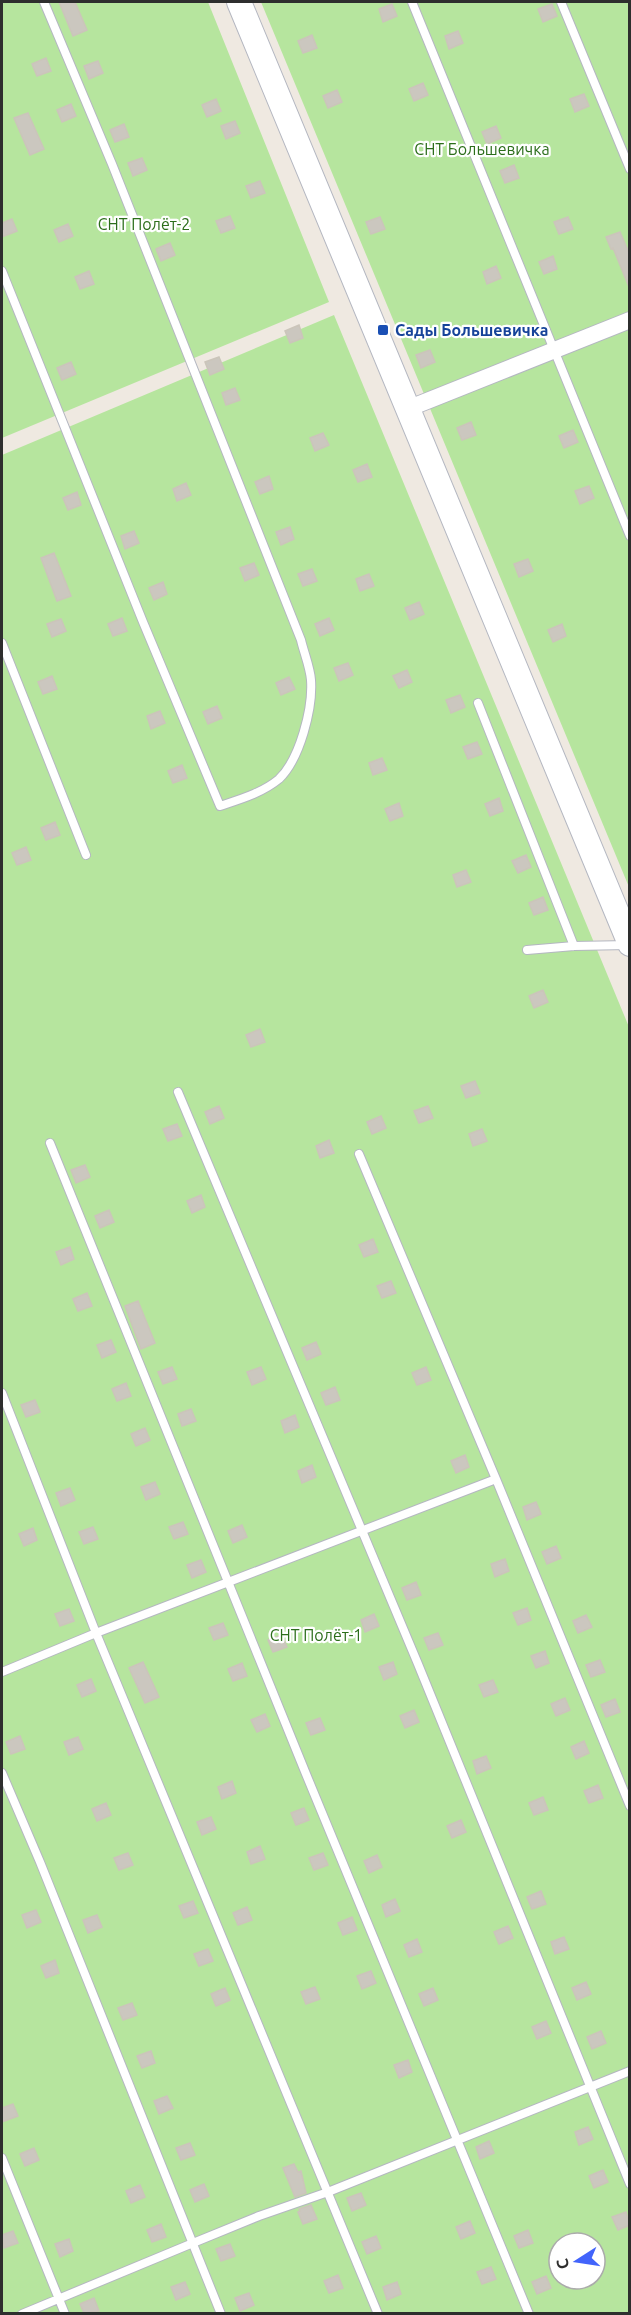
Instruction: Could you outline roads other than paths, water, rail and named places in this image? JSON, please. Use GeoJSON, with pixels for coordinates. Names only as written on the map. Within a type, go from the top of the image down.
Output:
{"type":"FeatureCollection","features":[{"type":"Feature","properties":{"kind":"street"},"geometry":{"type":"LineString","coordinates":[[239,2],[630,944]]}},
{"type":"Feature","properties":{"kind":"street"},"geometry":{"type":"LineString","coordinates":[[407,409],[553,351],[582,337],[630,320]]}},
{"type":"Feature","properties":{"kind":"lane"},"geometry":{"type":"LineString","coordinates":[[2,271],[220,806],[258,793],[279,778],[295,757],[305,726],[311,680],[301,640],[117,175],[44,2]]}},
{"type":"Feature","properties":{"kind":"lane"},"geometry":{"type":"LineString","coordinates":[[412,2],[630,536]]}},
{"type":"Feature","properties":{"kind":"lane"},"geometry":{"type":"LineString","coordinates":[[561,2],[630,169]]}},
{"type":"Feature","properties":{"kind":"lane"},"geometry":{"type":"LineString","coordinates":[[2,643],[86,855]]}},
{"type":"Feature","properties":{"kind":"lane"},"geometry":{"type":"LineString","coordinates":[[478,704],[574,946]]}},
{"type":"Feature","properties":{"kind":"lane"},"geometry":{"type":"LineString","coordinates":[[527,950],[630,944]]}},
{"type":"Feature","properties":{"kind":"lane"},"geometry":{"type":"LineString","coordinates":[[178,1092],[278,1326],[630,2184]]}},
{"type":"Feature","properties":{"kind":"lane"},"geometry":{"type":"LineString","coordinates":[[50,1143],[529,2313]]}},
{"type":"Feature","properties":{"kind":"lane"},"geometry":{"type":"LineString","coordinates":[[359,1154],[630,1806]]}},
{"type":"Feature","properties":{"kind":"lane"},"geometry":{"type":"LineString","coordinates":[[2,1393],[96,1633],[378,2313]]}},
{"type":"Feature","properties":{"kind":"lane"},"geometry":{"type":"LineString","coordinates":[[2,1672],[96,1633],[496,1479]]}},
{"type":"Feature","properties":{"kind":"lane"},"geometry":{"type":"LineString","coordinates":[[2,1773],[45,1872],[221,2313]]}},
{"type":"Feature","properties":{"kind":"lane"},"geometry":{"type":"LineString","coordinates":[[22,2313],[193,2242],[328,2192],[630,2071]]}},
{"type":"Feature","properties":{"kind":"lane"},"geometry":{"type":"LineString","coordinates":[[2,2158],[65,2313]]}},
{"type":"Feature","properties":{"kind":"place","name":"Сады Большевичка"},"geometry":{"type":"Point","coordinates":[383,330]}},
{"type":"Feature","properties":{"kind":"park label","name":"СНТ Большевичка"},"geometry":{"type":"Point","coordinates":[482,149]}},
{"type":"Feature","properties":{"kind":"park label","name":"СНТ Полёт-2"},"geometry":{"type":"Point","coordinates":[144,224]}},
{"type":"Feature","properties":{"kind":"park label","name":"СНТ Полёт-1"},"geometry":{"type":"Point","coordinates":[316,1635]}}]}
